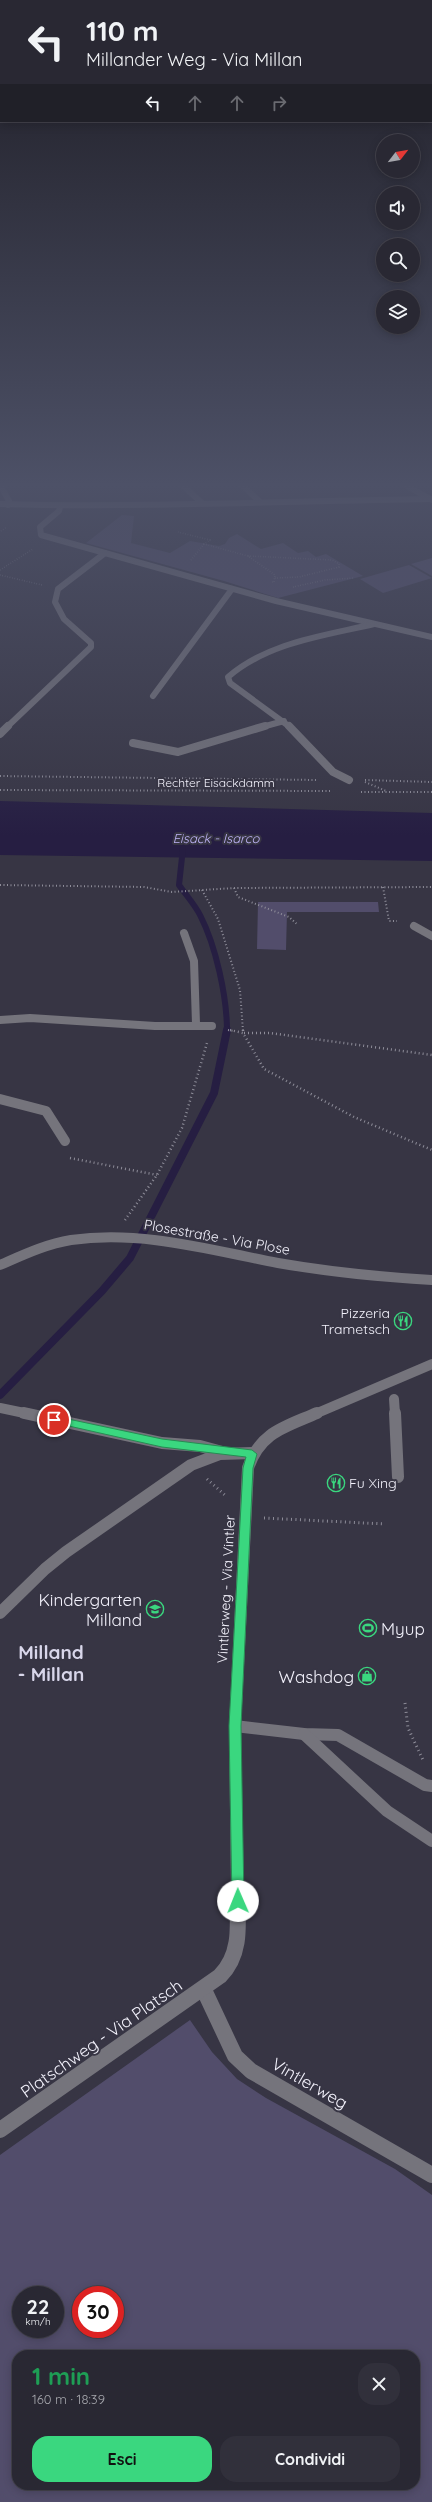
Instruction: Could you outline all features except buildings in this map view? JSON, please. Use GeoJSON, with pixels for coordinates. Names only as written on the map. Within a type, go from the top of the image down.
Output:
{"type":"FeatureCollection","features":[{"type":"Feature","properties":{"kind":"street"},"geometry":{"type":"LineString","coordinates":[[0,734],[91,648],[91,643],[64,619],[55,602]]}},
{"type":"Feature","properties":{"kind":"street"},"geometry":{"type":"LineString","coordinates":[[153,696],[223,602]]}},
{"type":"Feature","properties":{"kind":"street"},"geometry":{"type":"LineString","coordinates":[[284,602],[432,637]]}},
{"type":"Feature","properties":{"kind":"street"},"geometry":{"type":"LineString","coordinates":[[349,780],[333,772],[284,720],[230,682],[228,677],[237,668],[265,653],[376,624]]}},
{"type":"Feature","properties":{"kind":"street"},"geometry":{"type":"LineString","coordinates":[[133,743],[178,752],[284,720]]}},
{"type":"Feature","properties":{"kind":"street"},"geometry":{"type":"LineString","coordinates":[[414,926],[432,936]]}},
{"type":"Feature","properties":{"kind":"street"},"geometry":{"type":"LineString","coordinates":[[184,933],[194,961],[196,1024]]}},
{"type":"Feature","properties":{"kind":"street"},"geometry":{"type":"LineString","coordinates":[[0,1020],[30,1018],[155,1026],[196,1024],[212,1026]]}},
{"type":"Feature","properties":{"kind":"street"},"geometry":{"type":"LineString","coordinates":[[0,1099],[46,1111],[65,1141]]}},
{"type":"Feature","properties":{"kind":"street","name":"Plosestraße - Via Plose"},"geometry":{"type":"LineString","coordinates":[[0,1264],[18,1255],[57,1243],[113,1236],[129,1236],[152,1238],[342,1273],[432,1280]]}},
{"type":"Feature","properties":{"kind":"street"},"geometry":{"type":"LineString","coordinates":[[4,1409],[162,1443],[200,1446],[222,1452],[252,1454],[258,1444],[273,1432],[432,1364]]}},
{"type":"Feature","properties":{"kind":"street"},"geometry":{"type":"LineString","coordinates":[[394,1399],[398,1477]]}},
{"type":"Feature","properties":{"kind":"street"},"geometry":{"type":"LineString","coordinates":[[0,1613],[45,1569],[88,1535],[191,1465],[207,1456],[222,1452]]}},
{"type":"Feature","properties":{"kind":"street","name":"Vintlerweg - Via Vintler"},"geometry":{"type":"LineString","coordinates":[[204,1990],[230,1966],[237,1947],[235,1726],[248,1468],[252,1454]]}},
{"type":"Feature","properties":{"kind":"street"},"geometry":{"type":"LineString","coordinates":[[235,1726],[304,1734],[338,1735],[425,1785],[432,1786]]}},
{"type":"Feature","properties":{"kind":"street"},"geometry":{"type":"LineString","coordinates":[[304,1734],[387,1811],[432,1841]]}},
{"type":"Feature","properties":{"kind":"street","name":"Platschweg - Via Platsch"},"geometry":{"type":"LineString","coordinates":[[0,2130],[135,2034],[204,1990]]}},
{"type":"Feature","properties":{"kind":"street","name":"Vintlerweg"},"geometry":{"type":"LineString","coordinates":[[204,1990],[235,2056],[251,2071],[432,2175]]}},
{"type":"Feature","properties":{"kind":"path"},"geometry":{"type":"LineString","coordinates":[[0,776],[349,780]]}},
{"type":"Feature","properties":{"kind":"path"},"geometry":{"type":"LineString","coordinates":[[387,792],[363,780],[432,782]]}},
{"type":"Feature","properties":{"kind":"path","name":"Rechter Eisackdamm"},"geometry":{"type":"LineString","coordinates":[[0,790],[339,792]]}},
{"type":"Feature","properties":{"kind":"path"},"geometry":{"type":"LineString","coordinates":[[355,792],[432,792]]}},
{"type":"Feature","properties":{"kind":"path"},"geometry":{"type":"LineString","coordinates":[[0,885],[144,887],[172,892],[234,888],[432,887]]}},
{"type":"Feature","properties":{"kind":"path"},"geometry":{"type":"LineString","coordinates":[[234,888],[238,897],[289,917],[298,926]]}},
{"type":"Feature","properties":{"kind":"path"},"geometry":{"type":"LineString","coordinates":[[202,890],[218,919],[240,990],[243,1033],[264,1069],[354,1118],[432,1150]]}},
{"type":"Feature","properties":{"kind":"path"},"geometry":{"type":"LineString","coordinates":[[113,1236],[157,1175],[182,1128],[212,1026]]}},
{"type":"Feature","properties":{"kind":"path"},"geometry":{"type":"LineString","coordinates":[[238,1032],[270,1033],[432,1055]]}},
{"type":"Feature","properties":{"kind":"path"},"geometry":{"type":"LineString","coordinates":[[65,1141],[71,1160],[157,1175]]}},
{"type":"Feature","properties":{"kind":"path"},"geometry":{"type":"LineString","coordinates":[[206,1478],[229,1501]]}},
{"type":"Feature","properties":{"kind":"path"},"geometry":{"type":"LineString","coordinates":[[264,1518],[385,1524]]}},
{"type":"Feature","properties":{"kind":"path"},"geometry":{"type":"LineString","coordinates":[[405,1703],[408,1728],[424,1763]]}},
{"type":"Feature","properties":{"kind":"shaded area"},"geometry":{"type":"Polygon","coordinates":[[[258,902],[378,902],[379,912],[287,912],[286,950],[257,949],[258,902]]]}},
{"type":"Feature","properties":{"kind":"shaded area"},"geometry":{"type":"Polygon","coordinates":[[[190,2020],[212,2052],[237,2079],[266,2098],[395,2169],[432,2195],[432,2502],[0,2502],[0,2155],[190,2020]]]}},
{"type":"Feature","properties":{"kind":"water","name":"Eisack - Isarco"},"geometry":{"type":"Polygon","coordinates":[[[0,801],[432,813],[432,861],[0,855],[0,801]]]}},
{"type":"Feature","properties":{"kind":"waterway","name":"Eisack - Isarco"},"geometry":{"type":"LineString","coordinates":[[183,848],[179,885],[198,911],[206,927],[216,956],[223,988],[227,1030]]}},
{"type":"Feature","properties":{"kind":"waterway"},"geometry":{"type":"LineString","coordinates":[[0,1395],[102,1291],[130,1258],[214,1093],[227,1030]]}},
{"type":"Feature","properties":{"kind":"place","name":"Pizzeria Trametsch"},"geometry":{"type":"Point","coordinates":[403,1321]}},
{"type":"Feature","properties":{"kind":"place","name":"Fu Xing"},"geometry":{"type":"Point","coordinates":[336,1483]}},
{"type":"Feature","properties":{"kind":"place","name":"Kindergarten Milland"},"geometry":{"type":"Point","coordinates":[155,1609]}},
{"type":"Feature","properties":{"kind":"place","name":"Myup"},"geometry":{"type":"Point","coordinates":[368,1628]}},
{"type":"Feature","properties":{"kind":"place","name":"Washdog"},"geometry":{"type":"Point","coordinates":[367,1676]}},
{"type":"Feature","properties":{"kind":"district","name":"Milland - Millan"},"geometry":{"type":"Point","coordinates":[51,1663]}},
{"type":"Feature","properties":{"kind":"route"},"geometry":{"type":"LineString","coordinates":[[54,1420],[162,1443],[200,1446],[222,1452],[252,1454],[248,1468],[235,1726],[238,1901]]}}]}
